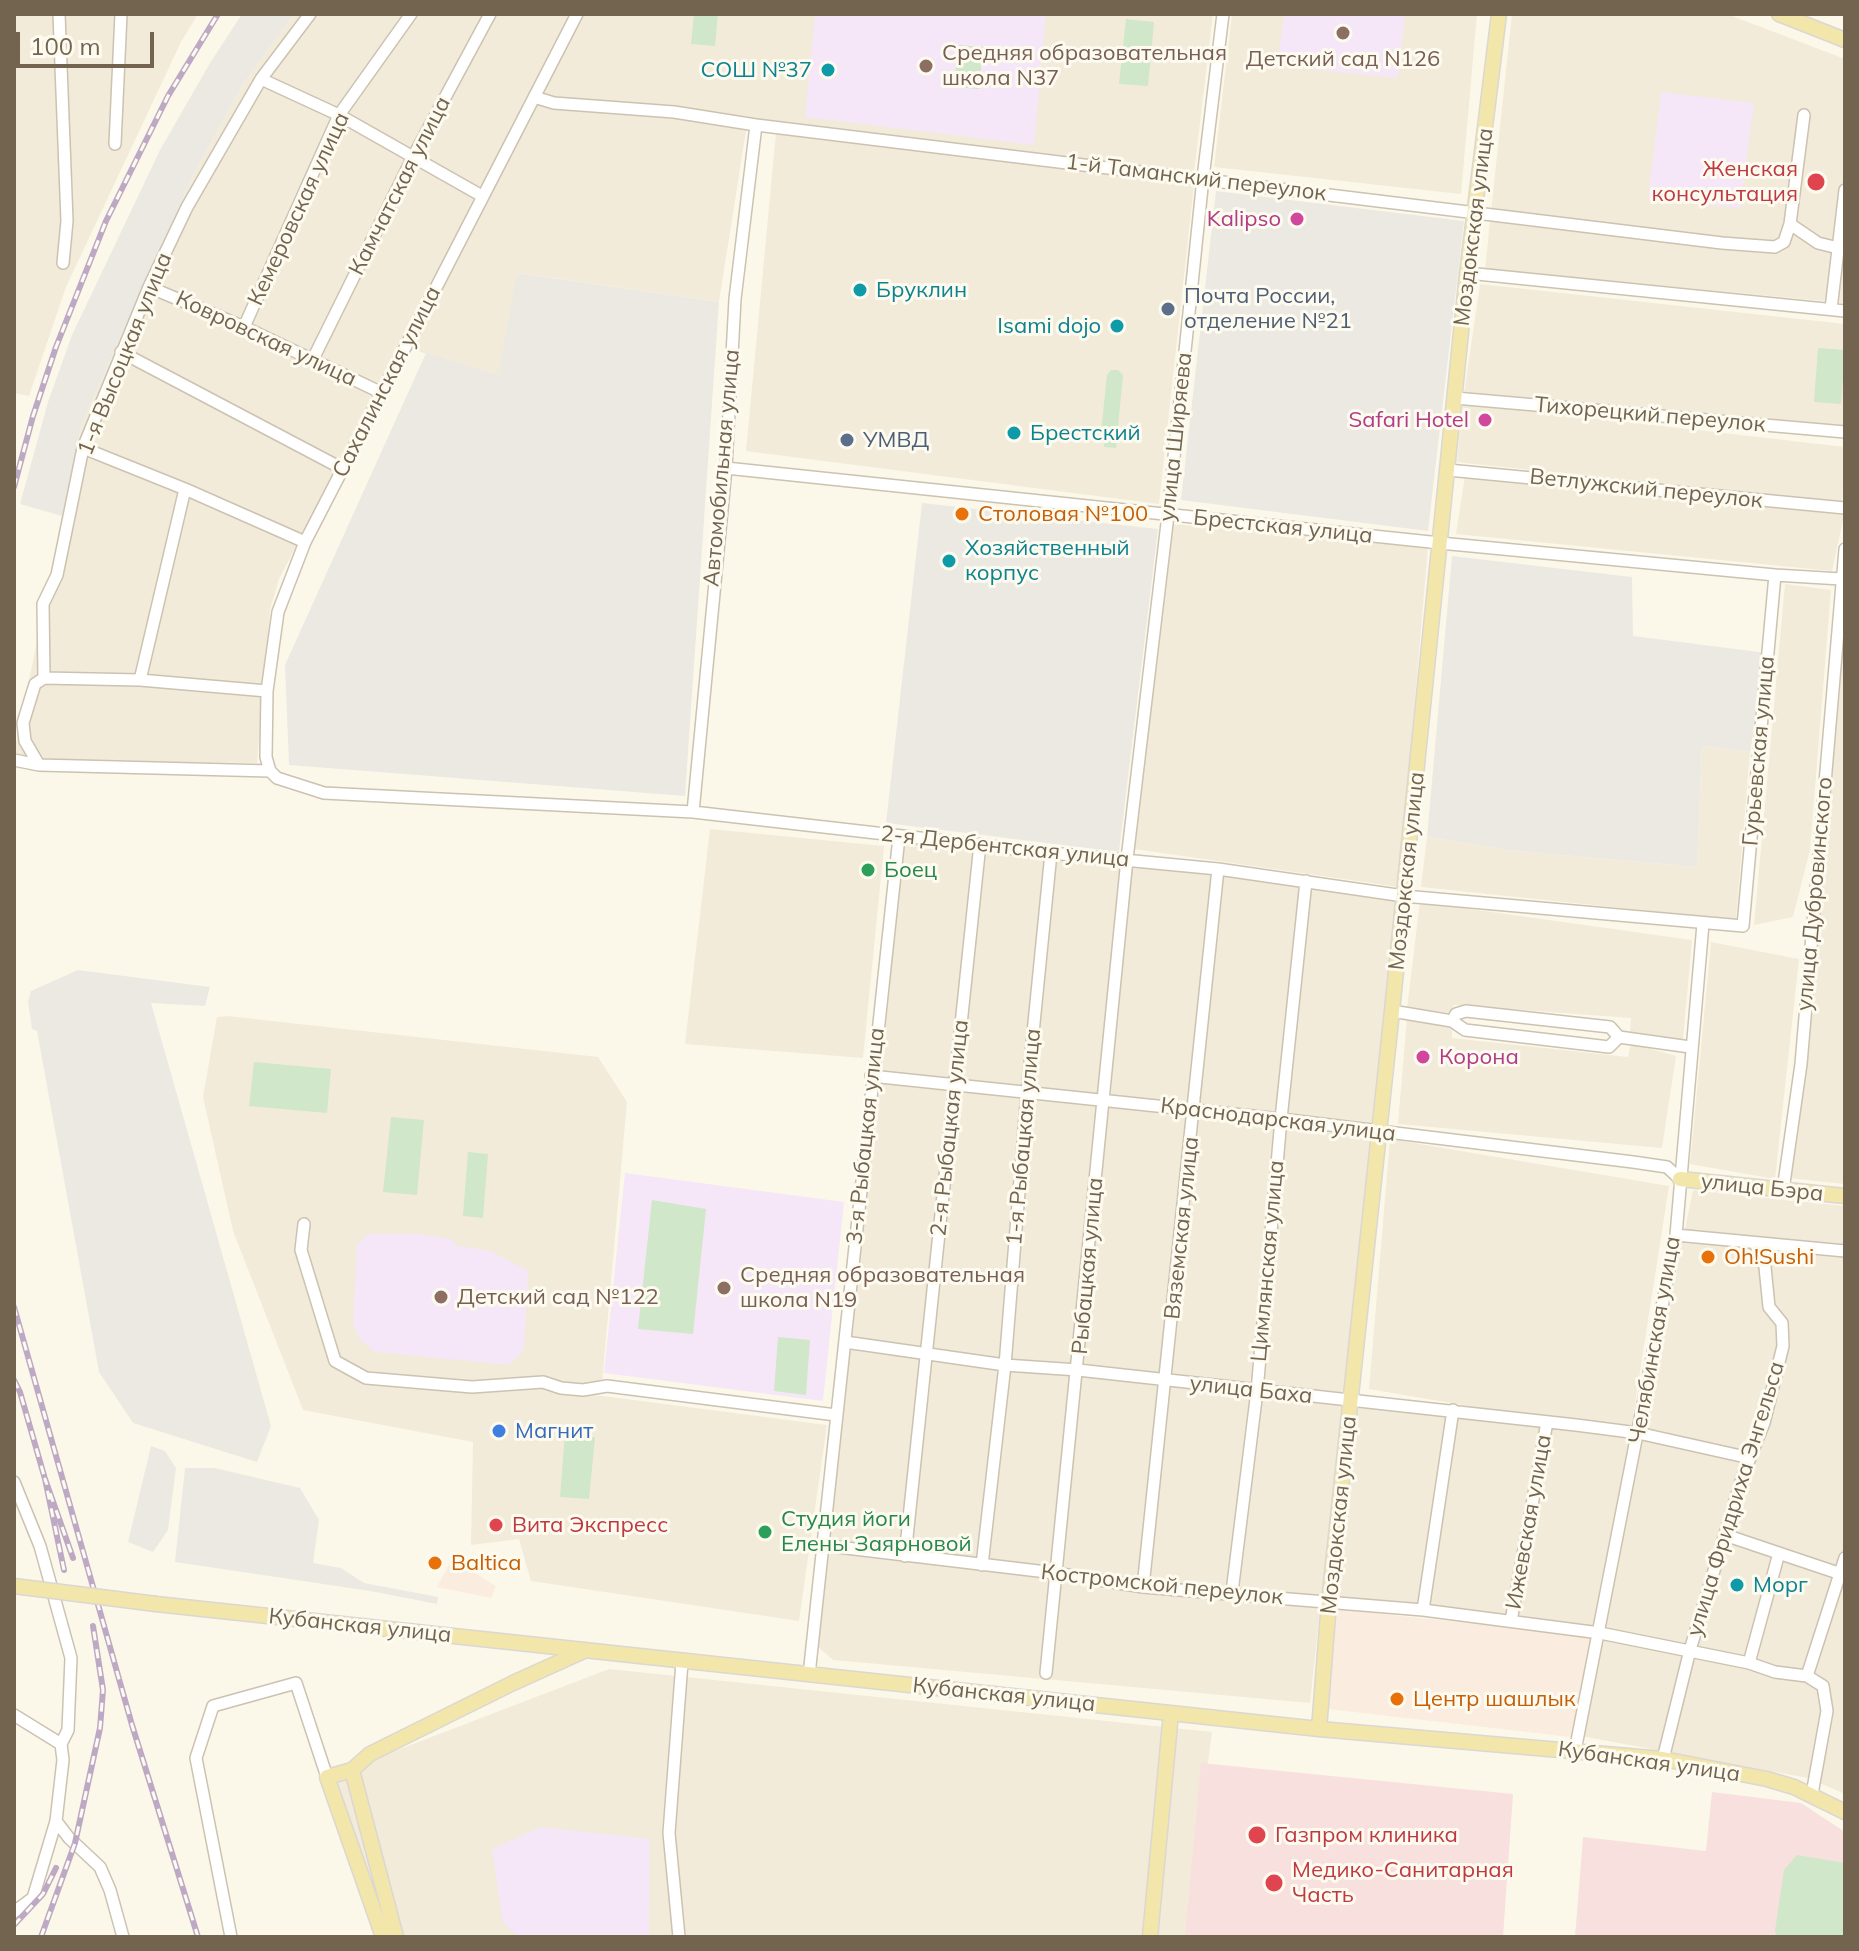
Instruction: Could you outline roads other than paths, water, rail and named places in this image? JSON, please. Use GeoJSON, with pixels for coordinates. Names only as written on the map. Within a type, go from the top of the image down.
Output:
{"type":"FeatureCollection","features":[{"type":"Feature","properties":{"kind":"main road","name":"Моздокская улица"},"geometry":{"type":"LineString","coordinates":[[1319,1729],[1329,1602],[1467,273],[1499,14]]}},
{"type":"Feature","properties":{"kind":"main road"},"geometry":{"type":"LineString","coordinates":[[1779,14],[1845,40]]}},
{"type":"Feature","properties":{"kind":"main road","name":"улица Бэра"},"geometry":{"type":"LineString","coordinates":[[1680,1179],[1845,1196]]}},
{"type":"Feature","properties":{"kind":"main road","name":"Кубанская улица"},"geometry":{"type":"LineString","coordinates":[[14,1586],[682,1662],[1319,1729],[1663,1759],[1767,1779],[1844,1809]]}},
{"type":"Feature","properties":{"kind":"main road"},"geometry":{"type":"LineString","coordinates":[[383,1937],[327,1777],[352,1770],[370,1754],[586,1650]]}},
{"type":"Feature","properties":{"kind":"main road"},"geometry":{"type":"LineString","coordinates":[[1150,1937],[1171,1713]]}},
{"type":"Feature","properties":{"kind":"main road"},"geometry":{"type":"LineString","coordinates":[[352,1770],[396,1937]]}},
{"type":"Feature","properties":{"kind":"street"},"geometry":{"type":"LineString","coordinates":[[59,14],[67,221],[63,263]]}},
{"type":"Feature","properties":{"kind":"street"},"geometry":{"type":"LineString","coordinates":[[115,144],[121,14]]}},
{"type":"Feature","properties":{"kind":"street","name":"1-я Высоцкая улица"},"geometry":{"type":"LineString","coordinates":[[39,765],[25,741],[23,723],[35,684],[44,678],[43,604],[57,575],[83,448],[149,287],[187,207],[261,79],[310,14]]}},
{"type":"Feature","properties":{"kind":"street","name":"Кемеровская улица"},"geometry":{"type":"LineString","coordinates":[[244,327],[339,115],[411,14]]}},
{"type":"Feature","properties":{"kind":"street","name":"Камчатская улица"},"geometry":{"type":"LineString","coordinates":[[313,359],[413,157],[490,14]]}},
{"type":"Feature","properties":{"kind":"street","name":"Сахалинская улица"},"geometry":{"type":"LineString","coordinates":[[270,771],[266,757],[267,691],[278,612],[305,542],[577,14]]}},
{"type":"Feature","properties":{"kind":"street","name":"улица Ширяева"},"geometry":{"type":"LineString","coordinates":[[1127,859],[1223,14]]}},
{"type":"Feature","properties":{"kind":"street"},"geometry":{"type":"LineString","coordinates":[[261,79],[339,115],[482,196]]}},
{"type":"Feature","properties":{"kind":"street","name":"1-й Таманский переулок"},"geometry":{"type":"LineString","coordinates":[[534,97],[554,103],[674,112],[756,125],[1474,214],[1765,247],[1781,244],[1790,224]]}},
{"type":"Feature","properties":{"kind":"street"},"geometry":{"type":"LineString","coordinates":[[1804,115],[1790,224],[1818,243],[1838,248]]}},
{"type":"Feature","properties":{"kind":"street","name":"Автомобильная улица"},"geometry":{"type":"LineString","coordinates":[[693,812],[726,468],[735,299],[756,125]]}},
{"type":"Feature","properties":{"kind":"street"},"geometry":{"type":"LineString","coordinates":[[1831,309],[1845,190]]}},
{"type":"Feature","properties":{"kind":"street"},"geometry":{"type":"LineString","coordinates":[[1467,273],[1845,311]]}},
{"type":"Feature","properties":{"kind":"street","name":"Ковровская улица"},"geometry":{"type":"LineString","coordinates":[[149,287],[244,327],[382,393]]}},
{"type":"Feature","properties":{"kind":"street"},"geometry":{"type":"LineString","coordinates":[[121,352],[343,469]]}},
{"type":"Feature","properties":{"kind":"street","name":"Тихорецкий переулок"},"geometry":{"type":"LineString","coordinates":[[1455,398],[1845,432]]}},
{"type":"Feature","properties":{"kind":"street"},"geometry":{"type":"LineString","coordinates":[[83,448],[305,542]]}},
{"type":"Feature","properties":{"kind":"street","name":"Брестская улица"},"geometry":{"type":"LineString","coordinates":[[726,468],[1440,543],[1841,579]]}},
{"type":"Feature","properties":{"kind":"street","name":"Ветлужский переулок"},"geometry":{"type":"LineString","coordinates":[[1448,470],[1845,508]]}},
{"type":"Feature","properties":{"kind":"street"},"geometry":{"type":"LineString","coordinates":[[140,680],[185,489]]}},
{"type":"Feature","properties":{"kind":"street","name":"улица Дубровинского"},"geometry":{"type":"LineString","coordinates":[[1783,1190],[1801,1064],[1845,549]]}},
{"type":"Feature","properties":{"kind":"street","name":"Гурьевская улица"},"geometry":{"type":"LineString","coordinates":[[1743,926],[1775,575]]}},
{"type":"Feature","properties":{"kind":"street"},"geometry":{"type":"LineString","coordinates":[[44,678],[140,680],[267,691]]}},
{"type":"Feature","properties":{"kind":"street"},"geometry":{"type":"LineString","coordinates":[[14,760],[39,765],[270,771]]}},
{"type":"Feature","properties":{"kind":"street","name":"2-я Дербентская улица"},"geometry":{"type":"LineString","coordinates":[[270,771],[277,778],[324,793],[693,812],[899,837],[1218,869],[1404,896],[1743,926]]}},
{"type":"Feature","properties":{"kind":"street","name":"3-я Рыбацкая улица"},"geometry":{"type":"LineString","coordinates":[[809,1675],[899,837]]}},
{"type":"Feature","properties":{"kind":"street","name":"2-я Рыбацкая улица"},"geometry":{"type":"LineString","coordinates":[[905,1556],[980,844]]}},
{"type":"Feature","properties":{"kind":"street","name":"1-я Рыбацкая улица"},"geometry":{"type":"LineString","coordinates":[[982,1565],[1005,1365],[1027,1093],[1051,853]]}},
{"type":"Feature","properties":{"kind":"street","name":"Рыбацкая улица"},"geometry":{"type":"LineString","coordinates":[[1046,1673],[1127,859]]}},
{"type":"Feature","properties":{"kind":"street","name":"Вяземская улица"},"geometry":{"type":"LineString","coordinates":[[1143,1587],[1218,869]]}},
{"type":"Feature","properties":{"kind":"street","name":"Цимлянская улица"},"geometry":{"type":"LineString","coordinates":[[1232,1592],[1257,1391],[1306,881]]}},
{"type":"Feature","properties":{"kind":"street","name":"Челябинская улица"},"geometry":{"type":"LineString","coordinates":[[1575,1751],[1676,1235],[1703,924]]}},
{"type":"Feature","properties":{"kind":"street"},"geometry":{"type":"LineString","coordinates":[[1392,1011],[1452,1021],[1465,1030],[1609,1047],[1619,1037]]}},
{"type":"Feature","properties":{"kind":"street"},"geometry":{"type":"LineString","coordinates":[[1452,1021],[1456,1014],[1466,1011],[1610,1027],[1619,1037],[1690,1047]]}},
{"type":"Feature","properties":{"kind":"street","name":"Краснодарская улица"},"geometry":{"type":"LineString","coordinates":[[871,1076],[1194,1109],[1633,1162],[1667,1167],[1680,1179]]}},
{"type":"Feature","properties":{"kind":"street"},"geometry":{"type":"LineString","coordinates":[[304,1224],[301,1250],[335,1361],[366,1378],[472,1387],[543,1382],[583,1390],[607,1386],[836,1415]]}},
{"type":"Feature","properties":{"kind":"street"},"geometry":{"type":"LineString","coordinates":[[1676,1235],[1845,1251]]}},
{"type":"Feature","properties":{"kind":"street","name":"улица Фридриха Энгельса"},"geometry":{"type":"LineString","coordinates":[[1663,1759],[1690,1650],[1750,1458],[1764,1423],[1783,1346],[1782,1323],[1769,1307],[1765,1267],[1755,1243]]}},
{"type":"Feature","properties":{"kind":"street","name":"улица Баха"},"geometry":{"type":"LineString","coordinates":[[845,1342],[1005,1365],[1453,1410],[1638,1433],[1750,1458]]}},
{"type":"Feature","properties":{"kind":"street"},"geometry":{"type":"LineString","coordinates":[[1423,1610],[1453,1410]]}},
{"type":"Feature","properties":{"kind":"street","name":"Ижевская улица"},"geometry":{"type":"LineString","coordinates":[[1511,1621],[1547,1422]]}},
{"type":"Feature","properties":{"kind":"street"},"geometry":{"type":"LineString","coordinates":[[14,1482],[40,1546],[71,1658],[68,1730],[61,1744],[63,1760],[56,1821],[33,1898],[14,1912]]}},
{"type":"Feature","properties":{"kind":"street"},"geometry":{"type":"LineString","coordinates":[[1725,1535],[1843,1574]]}},
{"type":"Feature","properties":{"kind":"street","name":"Костромской переулок"},"geometry":{"type":"LineString","coordinates":[[821,1545],[1055,1573],[1143,1587],[1232,1592],[1511,1621],[1600,1633],[1749,1663],[1775,1672],[1807,1676]]}},
{"type":"Feature","properties":{"kind":"street"},"geometry":{"type":"LineString","coordinates":[[1749,1663],[1779,1553]]}},
{"type":"Feature","properties":{"kind":"street"},"geometry":{"type":"LineString","coordinates":[[1812,1794],[1827,1711],[1823,1686],[1807,1676],[1843,1574],[1845,1558]]}},
{"type":"Feature","properties":{"kind":"street"},"geometry":{"type":"LineString","coordinates":[[679,1937],[669,1833],[682,1662]]}},
{"type":"Feature","properties":{"kind":"street"},"geometry":{"type":"LineString","coordinates":[[231,1937],[196,1758],[213,1706],[296,1683],[327,1777]]}},
{"type":"Feature","properties":{"kind":"street"},"geometry":{"type":"LineString","coordinates":[[14,1715],[61,1744]]}},
{"type":"Feature","properties":{"kind":"street"},"geometry":{"type":"LineString","coordinates":[[56,1821],[100,1867],[123,1937]]}},
{"type":"Feature","properties":{"kind":"railway"},"geometry":{"type":"LineString","coordinates":[[14,487],[56,347],[106,221],[168,96],[218,14]]}},
{"type":"Feature","properties":{"kind":"railway"},"geometry":{"type":"LineString","coordinates":[[14,1307],[132,1725],[198,1937]]}},
{"type":"Feature","properties":{"kind":"railway"},"geometry":{"type":"LineString","coordinates":[[14,1380],[45,1479]]}},
{"type":"Feature","properties":{"kind":"railway"},"geometry":{"type":"LineString","coordinates":[[64,1570],[45,1479],[73,1558]]}},
{"type":"Feature","properties":{"kind":"railway"},"geometry":{"type":"LineString","coordinates":[[41,1937],[75,1843],[100,1728],[103,1690],[93,1626]]}},
{"type":"Feature","properties":{"kind":"railway"},"geometry":{"type":"LineString","coordinates":[[14,1925],[43,1894],[56,1868]]}},
{"type":"Feature","properties":{"kind":"place","name":"Детский сад N126"},"geometry":{"type":"Point","coordinates":[1343,33]}},
{"type":"Feature","properties":{"kind":"place","name":"Средняя образовательная школа N37"},"geometry":{"type":"Point","coordinates":[926,66]}},
{"type":"Feature","properties":{"kind":"place","name":"СОШ №37"},"geometry":{"type":"Point","coordinates":[828,70]}},
{"type":"Feature","properties":{"kind":"place","name":"Женская консультация"},"geometry":{"type":"Point","coordinates":[1816,182]}},
{"type":"Feature","properties":{"kind":"place","name":"Kalipso"},"geometry":{"type":"Point","coordinates":[1297,219]}},
{"type":"Feature","properties":{"kind":"place","name":"Бруклин"},"geometry":{"type":"Point","coordinates":[860,290]}},
{"type":"Feature","properties":{"kind":"place","name":"Почта России, отделение №21"},"geometry":{"type":"Point","coordinates":[1168,309]}},
{"type":"Feature","properties":{"kind":"place","name":"Isami dojo"},"geometry":{"type":"Point","coordinates":[1117,326]}},
{"type":"Feature","properties":{"kind":"place","name":"Safari Hotel"},"geometry":{"type":"Point","coordinates":[1485,420]}},
{"type":"Feature","properties":{"kind":"place","name":"Брестский"},"geometry":{"type":"Point","coordinates":[1014,433]}},
{"type":"Feature","properties":{"kind":"place","name":"УМВД"},"geometry":{"type":"Point","coordinates":[847,440]}},
{"type":"Feature","properties":{"kind":"place","name":"Столовая №100"},"geometry":{"type":"Point","coordinates":[962,514]}},
{"type":"Feature","properties":{"kind":"place","name":"Хозяйственный корпус"},"geometry":{"type":"Point","coordinates":[949,561]}},
{"type":"Feature","properties":{"kind":"place","name":"Боец"},"geometry":{"type":"Point","coordinates":[868,870]}},
{"type":"Feature","properties":{"kind":"place","name":"Корона"},"geometry":{"type":"Point","coordinates":[1423,1057]}},
{"type":"Feature","properties":{"kind":"place","name":"Oh!Sushi"},"geometry":{"type":"Point","coordinates":[1708,1257]}},
{"type":"Feature","properties":{"kind":"place","name":"Средняя образовательная школа N19"},"geometry":{"type":"Point","coordinates":[724,1288]}},
{"type":"Feature","properties":{"kind":"place","name":"Детский сад №122"},"geometry":{"type":"Point","coordinates":[441,1297]}},
{"type":"Feature","properties":{"kind":"place","name":"Магнит"},"geometry":{"type":"Point","coordinates":[499,1431]}},
{"type":"Feature","properties":{"kind":"place","name":"Вита Экспресс"},"geometry":{"type":"Point","coordinates":[496,1525]}},
{"type":"Feature","properties":{"kind":"place","name":"Студия йоги Елены Заярновой"},"geometry":{"type":"Point","coordinates":[765,1532]}},
{"type":"Feature","properties":{"kind":"place","name":"Baltica"},"geometry":{"type":"Point","coordinates":[435,1563]}},
{"type":"Feature","properties":{"kind":"place","name":"Морг"},"geometry":{"type":"Point","coordinates":[1737,1585]}},
{"type":"Feature","properties":{"kind":"place","name":"Центр шашлык"},"geometry":{"type":"Point","coordinates":[1397,1699]}},
{"type":"Feature","properties":{"kind":"place","name":"Газпром клиника"},"geometry":{"type":"Point","coordinates":[1257,1835]}},
{"type":"Feature","properties":{"kind":"place","name":"Медико-Санитарная Часть"},"geometry":{"type":"Point","coordinates":[1274,1883]}}]}
